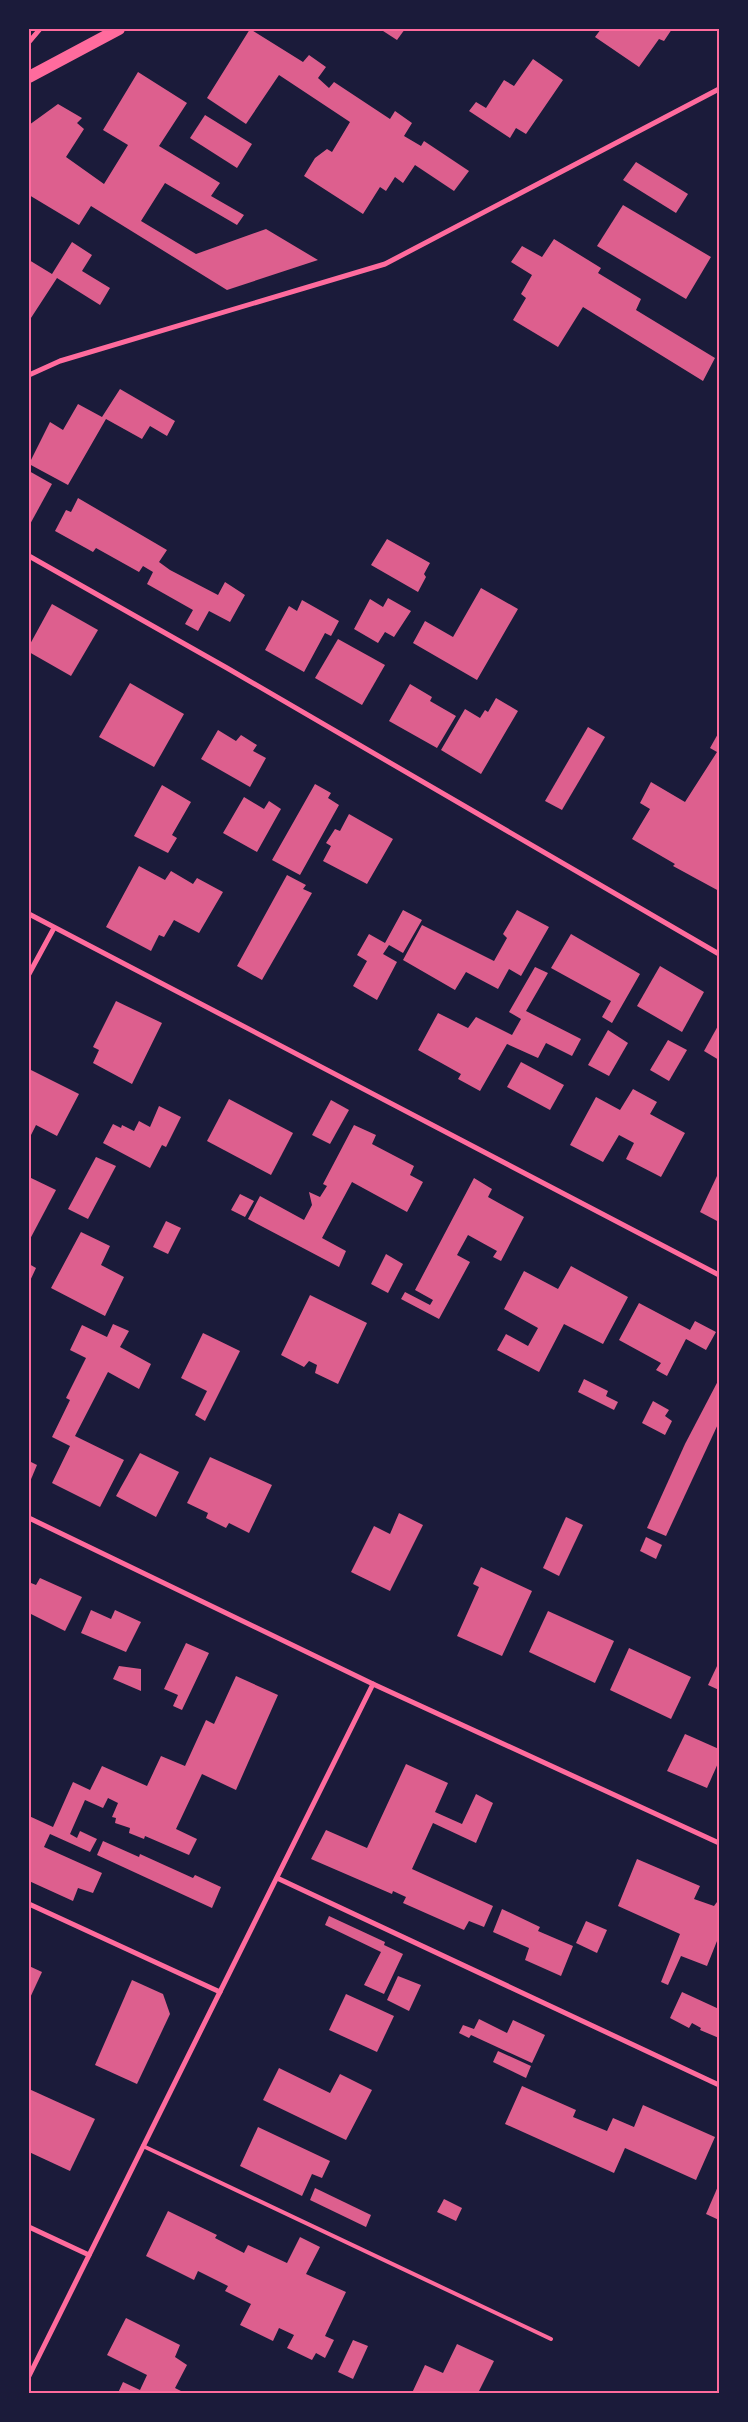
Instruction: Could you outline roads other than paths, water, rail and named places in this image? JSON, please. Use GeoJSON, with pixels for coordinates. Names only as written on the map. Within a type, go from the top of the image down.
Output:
{"type":"FeatureCollection","features":[{"type":"Feature","properties":{"kind":"main road"},"geometry":{"type":"LineString","coordinates":[[29,77],[119,29]]}},
{"type":"Feature","properties":{"kind":"street"},"geometry":{"type":"LineString","coordinates":[[29,42],[40,29]]}},
{"type":"Feature","properties":{"kind":"street"},"geometry":{"type":"LineString","coordinates":[[29,375],[60,361],[385,264],[719,89]]}},
{"type":"Feature","properties":{"kind":"street"},"geometry":{"type":"LineString","coordinates":[[29,556],[244,678],[719,954]]}},
{"type":"Feature","properties":{"kind":"street"},"geometry":{"type":"LineString","coordinates":[[29,914],[719,1275]]}},
{"type":"Feature","properties":{"kind":"street"},"geometry":{"type":"LineString","coordinates":[[29,974],[54,928]]}},
{"type":"Feature","properties":{"kind":"street"},"geometry":{"type":"LineString","coordinates":[[29,1518],[373,1684],[719,1843]]}},
{"type":"Feature","properties":{"kind":"street"},"geometry":{"type":"LineString","coordinates":[[29,2376],[373,1684]]}},
{"type":"Feature","properties":{"kind":"street"},"geometry":{"type":"LineString","coordinates":[[277,1878],[719,2085]]}},
{"type":"Feature","properties":{"kind":"street"},"geometry":{"type":"LineString","coordinates":[[29,1904],[220,1992]]}},
{"type":"Feature","properties":{"kind":"street"},"geometry":{"type":"LineString","coordinates":[[29,2227],[89,2255]]}},
{"type":"Feature","properties":{"kind":"lane"},"geometry":{"type":"LineString","coordinates":[[143,2146],[551,2339]]}}]}
